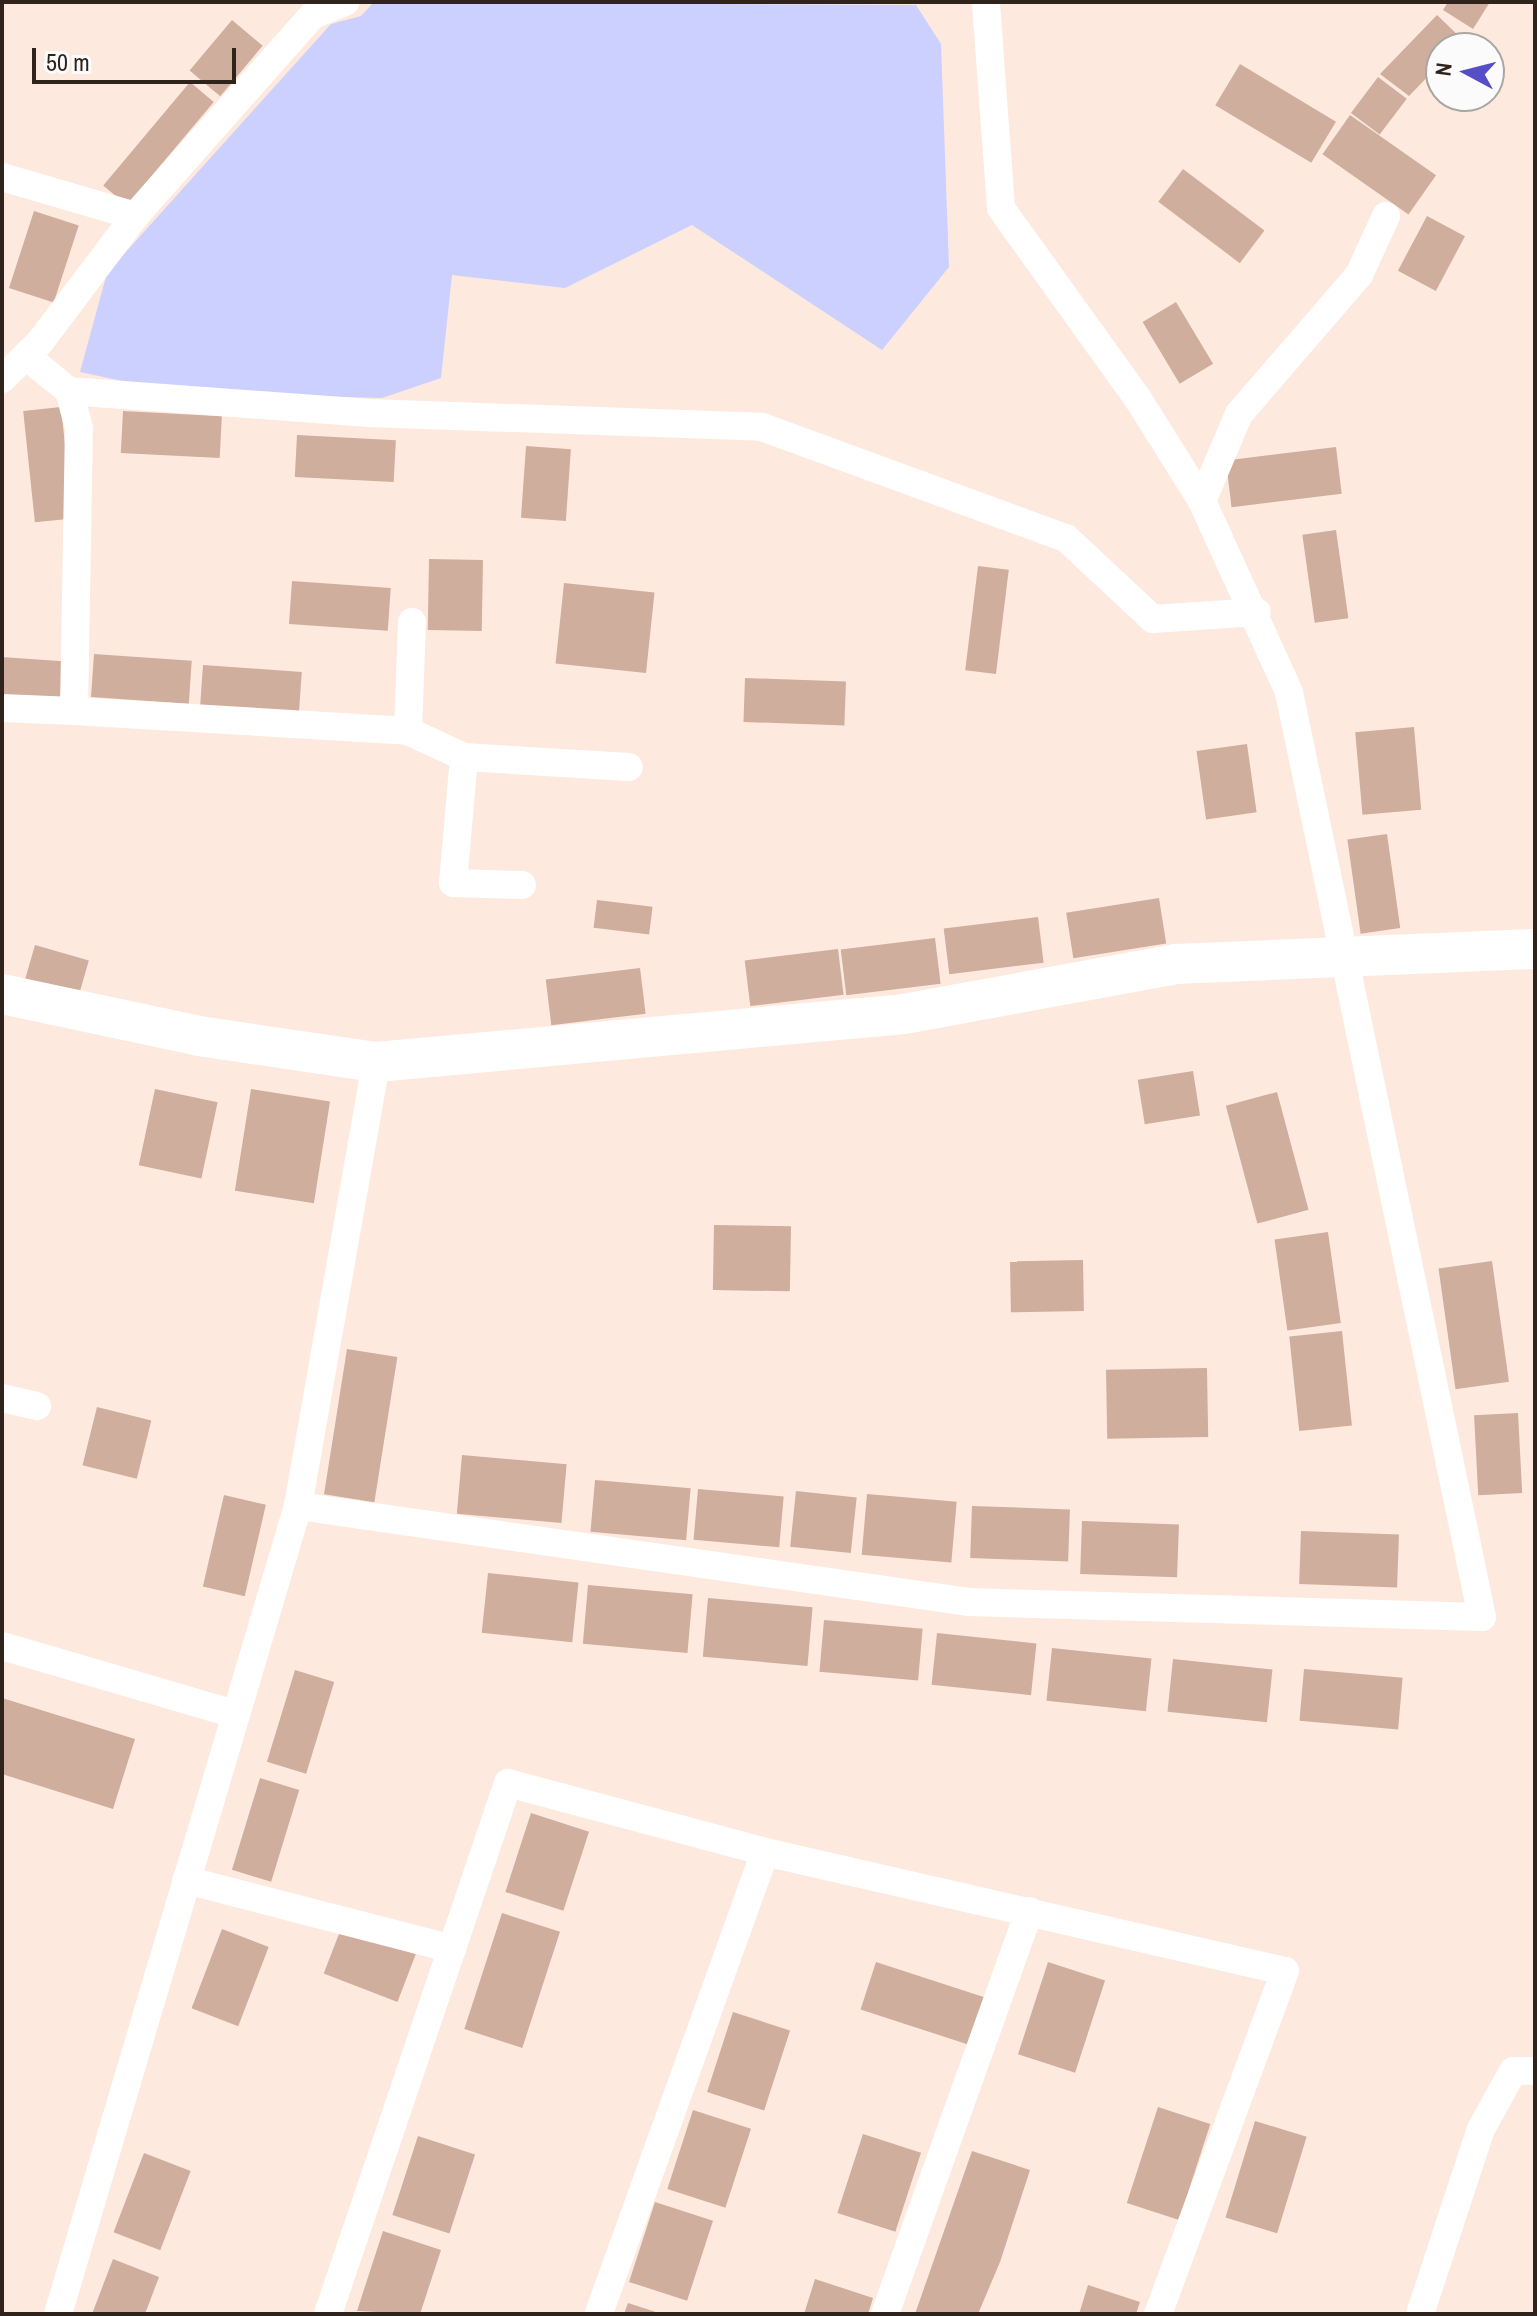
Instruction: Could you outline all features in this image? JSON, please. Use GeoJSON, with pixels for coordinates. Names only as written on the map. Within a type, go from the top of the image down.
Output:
{"type":"FeatureCollection","features":[{"type":"Feature","properties":{"kind":"street"},"geometry":{"type":"LineString","coordinates":[[298,1506],[968,1602],[1482,1617],[1289,692],[1257,612],[1202,501],[1138,399],[1001,208],[986,2]]}},
{"type":"Feature","properties":{"kind":"street"},"geometry":{"type":"LineString","coordinates":[[2,379],[26,356],[135,216],[313,15],[341,3]]}},
{"type":"Feature","properties":{"kind":"street"},"geometry":{"type":"LineString","coordinates":[[2,177],[135,216]]}},
{"type":"Feature","properties":{"kind":"street"},"geometry":{"type":"LineString","coordinates":[[1202,501],[1239,414],[1359,275],[1386,216]]}},
{"type":"Feature","properties":{"kind":"street"},"geometry":{"type":"LineString","coordinates":[[26,356],[69,391],[369,413],[762,427],[1066,538],[1153,619],[1257,612]]}},
{"type":"Feature","properties":{"kind":"street"},"geometry":{"type":"LineString","coordinates":[[69,391],[79,428],[74,711]]}},
{"type":"Feature","properties":{"kind":"street"},"geometry":{"type":"LineString","coordinates":[[408,731],[412,622]]}},
{"type":"Feature","properties":{"kind":"street"},"geometry":{"type":"LineString","coordinates":[[2,708],[408,731],[464,757],[629,767]]}},
{"type":"Feature","properties":{"kind":"street"},"geometry":{"type":"LineString","coordinates":[[464,757],[453,883],[522,885]]}},
{"type":"Feature","properties":{"kind":"street"},"geometry":{"type":"LineString","coordinates":[[2,994],[199,1036],[376,1062],[904,1014],[1176,964],[1347,960],[1535,949]]}},
{"type":"Feature","properties":{"kind":"street"},"geometry":{"type":"LineString","coordinates":[[58,2314],[298,1506],[376,1062]]}},
{"type":"Feature","properties":{"kind":"street"},"geometry":{"type":"LineString","coordinates":[[2,1398],[37,1406]]}},
{"type":"Feature","properties":{"kind":"street"},"geometry":{"type":"LineString","coordinates":[[2,1646],[234,1714]]}},
{"type":"Feature","properties":{"kind":"street"},"geometry":{"type":"LineString","coordinates":[[328,2314],[508,1783],[765,1852],[1285,1971],[1158,2314]]}},
{"type":"Feature","properties":{"kind":"street"},"geometry":{"type":"LineString","coordinates":[[599,2314],[765,1852]]}},
{"type":"Feature","properties":{"kind":"street"},"geometry":{"type":"LineString","coordinates":[[186,1880],[452,1949]]}},
{"type":"Feature","properties":{"kind":"street"},"geometry":{"type":"LineString","coordinates":[[885,2314],[1029,1911]]}},
{"type":"Feature","properties":{"kind":"street"},"geometry":{"type":"LineString","coordinates":[[1420,2314],[1481,2129],[1513,2071],[1535,2071]]}},
{"type":"Feature","properties":{"kind":"shaded area"},"geometry":{"type":"Polygon","coordinates":[[[374,2],[916,5],[941,44],[949,267],[882,350],[692,225],[565,288],[452,275],[441,378],[382,398],[179,393],[80,372],[107,273],[331,24],[361,16],[374,2]]]}},
{"type":"Feature","properties":{"kind":"building"},"geometry":{"type":"Polygon","coordinates":[[[1448,2],[1490,2],[1473,29],[1443,10],[1448,2]]]}},
{"type":"Feature","properties":{"kind":"building"},"geometry":{"type":"Polygon","coordinates":[[[1437,15],[1455,32],[1425,32],[1425,80],[1409,96],[1380,74],[1437,15]]]}},
{"type":"Feature","properties":{"kind":"building"},"geometry":{"type":"Polygon","coordinates":[[[232,20],[263,46],[220,96],[190,71],[232,20]]]}},
{"type":"Feature","properties":{"kind":"building"},"geometry":{"type":"Polygon","coordinates":[[[1240,64],[1336,122],[1311,163],[1215,105],[1240,64]]]}},
{"type":"Feature","properties":{"kind":"building"},"geometry":{"type":"Polygon","coordinates":[[[1378,77],[1407,99],[1380,135],[1351,113],[1378,77]]]}},
{"type":"Feature","properties":{"kind":"building"},"geometry":{"type":"Polygon","coordinates":[[[190,82],[214,102],[127,205],[103,185],[190,82]]]}},
{"type":"Feature","properties":{"kind":"building"},"geometry":{"type":"Polygon","coordinates":[[[1350,115],[1436,175],[1408,215],[1322,154],[1350,115]]]}},
{"type":"Feature","properties":{"kind":"building"},"geometry":{"type":"Polygon","coordinates":[[[1183,169],[1264,230],[1240,263],[1158,202],[1183,169]]]}},
{"type":"Feature","properties":{"kind":"building"},"geometry":{"type":"Polygon","coordinates":[[[34,211],[79,226],[54,303],[9,288],[34,211]]]}},
{"type":"Feature","properties":{"kind":"building"},"geometry":{"type":"Polygon","coordinates":[[[1427,216],[1465,236],[1436,291],[1398,271],[1427,216]]]}},
{"type":"Feature","properties":{"kind":"building"},"geometry":{"type":"Polygon","coordinates":[[[1176,302],[1213,364],[1180,384],[1143,322],[1176,302]]]}},
{"type":"Feature","properties":{"kind":"building"},"geometry":{"type":"Polygon","coordinates":[[[61,407],[73,518],[35,522],[23,411],[61,407]]]}},
{"type":"Feature","properties":{"kind":"building"},"geometry":{"type":"Polygon","coordinates":[[[123,411],[222,416],[220,458],[121,453],[123,411]]]}},
{"type":"Feature","properties":{"kind":"building"},"geometry":{"type":"Polygon","coordinates":[[[297,435],[396,440],[394,482],[295,477],[297,435]]]}},
{"type":"Feature","properties":{"kind":"building"},"geometry":{"type":"Polygon","coordinates":[[[526,446],[571,449],[566,521],[521,518],[526,446]]]}},
{"type":"Feature","properties":{"kind":"building"},"geometry":{"type":"Polygon","coordinates":[[[1336,447],[1342,494],[1232,507],[1226,461],[1336,447]]]}},
{"type":"Feature","properties":{"kind":"building"},"geometry":{"type":"Polygon","coordinates":[[[1336,530],[1348,618],[1315,623],[1302,535],[1336,530]]]}},
{"type":"Feature","properties":{"kind":"building"},"geometry":{"type":"Polygon","coordinates":[[[429,559],[483,560],[482,631],[428,630],[429,559]]]}},
{"type":"Feature","properties":{"kind":"building"},"geometry":{"type":"Polygon","coordinates":[[[978,566],[1009,570],[996,674],[965,670],[978,566]]]}},
{"type":"Feature","properties":{"kind":"building"},"geometry":{"type":"Polygon","coordinates":[[[292,581],[391,588],[388,631],[289,624],[292,581]]]}},
{"type":"Feature","properties":{"kind":"building"},"geometry":{"type":"Polygon","coordinates":[[[564,583],[655,593],[646,673],[556,664],[564,583]]]}},
{"type":"Feature","properties":{"kind":"building"},"geometry":{"type":"Polygon","coordinates":[[[94,654],[192,661],[189,704],[91,697],[94,654]]]}},
{"type":"Feature","properties":{"kind":"building"},"geometry":{"type":"Polygon","coordinates":[[[2,657],[63,661],[60,700],[2,696],[2,657]]]}},
{"type":"Feature","properties":{"kind":"building"},"geometry":{"type":"Polygon","coordinates":[[[203,665],[302,672],[299,715],[200,708],[203,665]]]}},
{"type":"Feature","properties":{"kind":"building"},"geometry":{"type":"Polygon","coordinates":[[[745,678],[846,682],[844,725],[743,722],[745,678]]]}},
{"type":"Feature","properties":{"kind":"building"},"geometry":{"type":"Polygon","coordinates":[[[1414,727],[1421,810],[1362,815],[1355,732],[1414,727]]]}},
{"type":"Feature","properties":{"kind":"building"},"geometry":{"type":"Polygon","coordinates":[[[1247,744],[1257,812],[1206,819],[1196,751],[1247,744]]]}},
{"type":"Feature","properties":{"kind":"building"},"geometry":{"type":"Polygon","coordinates":[[[1387,834],[1400,928],[1361,934],[1347,840],[1387,834]]]}},
{"type":"Feature","properties":{"kind":"building"},"geometry":{"type":"Polygon","coordinates":[[[1159,898],[1166,943],[1073,958],[1066,913],[1159,898]]]}},
{"type":"Feature","properties":{"kind":"building"},"geometry":{"type":"Polygon","coordinates":[[[597,900],[653,907],[649,935],[594,928],[597,900]]]}},
{"type":"Feature","properties":{"kind":"building"},"geometry":{"type":"Polygon","coordinates":[[[1038,917],[1044,963],[949,974],[944,929],[1038,917]]]}},
{"type":"Feature","properties":{"kind":"building"},"geometry":{"type":"Polygon","coordinates":[[[935,938],[941,984],[846,995],[841,950],[935,938]]]}},
{"type":"Feature","properties":{"kind":"building"},"geometry":{"type":"Polygon","coordinates":[[[35,945],[89,960],[79,995],[25,980],[35,945]]]}},
{"type":"Feature","properties":{"kind":"building"},"geometry":{"type":"Polygon","coordinates":[[[838,949],[844,995],[750,1006],[745,960],[838,949]]]}},
{"type":"Feature","properties":{"kind":"building"},"geometry":{"type":"Polygon","coordinates":[[[640,968],[646,1014],[551,1025],[546,980],[640,968]]]}},
{"type":"Feature","properties":{"kind":"building"},"geometry":{"type":"Polygon","coordinates":[[[1193,1071],[1200,1115],[1145,1124],[1138,1080],[1193,1071]]]}},
{"type":"Feature","properties":{"kind":"building"},"geometry":{"type":"Polygon","coordinates":[[[155,1089],[218,1102],[201,1179],[139,1165],[155,1089]]]}},
{"type":"Feature","properties":{"kind":"building"},"geometry":{"type":"Polygon","coordinates":[[[251,1089],[330,1102],[314,1203],[235,1191],[251,1089]]]}},
{"type":"Feature","properties":{"kind":"building"},"geometry":{"type":"Polygon","coordinates":[[[1277,1092],[1309,1210],[1257,1224],[1226,1106],[1277,1092]]]}},
{"type":"Feature","properties":{"kind":"building"},"geometry":{"type":"Polygon","coordinates":[[[714,1225],[791,1226],[790,1291],[713,1290],[714,1225]]]}},
{"type":"Feature","properties":{"kind":"building"},"geometry":{"type":"Polygon","coordinates":[[[1328,1232],[1341,1323],[1287,1331],[1275,1240],[1328,1232]]]}},
{"type":"Feature","properties":{"kind":"building"},"geometry":{"type":"Polygon","coordinates":[[[1083,1260],[1084,1311],[1011,1312],[1010,1261],[1083,1260]]]}},
{"type":"Feature","properties":{"kind":"building"},"geometry":{"type":"Polygon","coordinates":[[[1492,1261],[1509,1382],[1456,1389],[1439,1269],[1492,1261]]]}},
{"type":"Feature","properties":{"kind":"building"},"geometry":{"type":"Polygon","coordinates":[[[1342,1331],[1352,1425],[1299,1431],[1289,1337],[1342,1331]]]}},
{"type":"Feature","properties":{"kind":"building"},"geometry":{"type":"Polygon","coordinates":[[[347,1349],[397,1357],[374,1502],[324,1494],[347,1349]]]}},
{"type":"Feature","properties":{"kind":"building"},"geometry":{"type":"Polygon","coordinates":[[[1207,1368],[1208,1437],[1107,1439],[1106,1370],[1207,1368]]]}},
{"type":"Feature","properties":{"kind":"building"},"geometry":{"type":"Polygon","coordinates":[[[97,1407],[151,1421],[137,1479],[82,1465],[97,1407]]]}},
{"type":"Feature","properties":{"kind":"building"},"geometry":{"type":"Polygon","coordinates":[[[1518,1413],[1522,1493],[1478,1495],[1474,1415],[1518,1413]]]}},
{"type":"Feature","properties":{"kind":"building"},"geometry":{"type":"Polygon","coordinates":[[[462,1455],[567,1464],[561,1523],[457,1514],[462,1455]]]}},
{"type":"Feature","properties":{"kind":"building"},"geometry":{"type":"Polygon","coordinates":[[[595,1480],[691,1488],[686,1540],[590,1532],[595,1480]]]}},
{"type":"Feature","properties":{"kind":"building"},"geometry":{"type":"Polygon","coordinates":[[[698,1489],[784,1496],[779,1547],[694,1540],[698,1489]]]}},
{"type":"Feature","properties":{"kind":"building"},"geometry":{"type":"Polygon","coordinates":[[[796,1491],[857,1497],[851,1553],[790,1547],[796,1491]]]}},
{"type":"Feature","properties":{"kind":"building"},"geometry":{"type":"Polygon","coordinates":[[[867,1494],[957,1502],[951,1563],[862,1555],[867,1494]]]}},
{"type":"Feature","properties":{"kind":"building"},"geometry":{"type":"Polygon","coordinates":[[[224,1495],[266,1505],[245,1596],[203,1587],[224,1495]]]}},
{"type":"Feature","properties":{"kind":"building"},"geometry":{"type":"Polygon","coordinates":[[[972,1506],[1070,1509],[1068,1561],[970,1558],[972,1506]]]}},
{"type":"Feature","properties":{"kind":"building"},"geometry":{"type":"Polygon","coordinates":[[[1082,1521],[1179,1524],[1177,1577],[1080,1574],[1082,1521]]]}},
{"type":"Feature","properties":{"kind":"building"},"geometry":{"type":"Polygon","coordinates":[[[1301,1531],[1399,1534],[1397,1587],[1299,1584],[1301,1531]]]}},
{"type":"Feature","properties":{"kind":"building"},"geometry":{"type":"Polygon","coordinates":[[[488,1573],[579,1583],[572,1642],[482,1633],[488,1573]]]}},
{"type":"Feature","properties":{"kind":"building"},"geometry":{"type":"Polygon","coordinates":[[[588,1585],[693,1594],[687,1653],[583,1644],[588,1585]]]}},
{"type":"Feature","properties":{"kind":"building"},"geometry":{"type":"Polygon","coordinates":[[[708,1598],[813,1607],[807,1666],[703,1657],[708,1598]]]}},
{"type":"Feature","properties":{"kind":"building"},"geometry":{"type":"Polygon","coordinates":[[[824,1620],[923,1629],[918,1680],[819,1672],[824,1620]]]}},
{"type":"Feature","properties":{"kind":"building"},"geometry":{"type":"Polygon","coordinates":[[[937,1633],[1036,1643],[1031,1695],[932,1685],[937,1633]]]}},
{"type":"Feature","properties":{"kind":"building"},"geometry":{"type":"Polygon","coordinates":[[[1052,1648],[1151,1658],[1146,1711],[1046,1701],[1052,1648]]]}},
{"type":"Feature","properties":{"kind":"building"},"geometry":{"type":"Polygon","coordinates":[[[1173,1659],[1272,1669],[1267,1722],[1167,1712],[1173,1659]]]}},
{"type":"Feature","properties":{"kind":"building"},"geometry":{"type":"Polygon","coordinates":[[[1304,1669],[1403,1678],[1398,1729],[1299,1721],[1304,1669]]]}},
{"type":"Feature","properties":{"kind":"building"},"geometry":{"type":"Polygon","coordinates":[[[295,1670],[334,1682],[306,1774],[267,1762],[295,1670]]]}},
{"type":"Feature","properties":{"kind":"building"},"geometry":{"type":"Polygon","coordinates":[[[2,1698],[135,1739],[113,1809],[2,1774],[2,1698]]]}},
{"type":"Feature","properties":{"kind":"building"},"geometry":{"type":"Polygon","coordinates":[[[260,1778],[299,1790],[271,1882],[232,1870],[260,1778]]]}},
{"type":"Feature","properties":{"kind":"building"},"geometry":{"type":"Polygon","coordinates":[[[531,1813],[589,1832],[563,1911],[505,1892],[531,1813]]]}},
{"type":"Feature","properties":{"kind":"building"},"geometry":{"type":"Polygon","coordinates":[[[502,1913],[560,1932],[522,2048],[464,2029],[502,1913]]]}},
{"type":"Feature","properties":{"kind":"building"},"geometry":{"type":"Polygon","coordinates":[[[342,1926],[416,1954],[397,2002],[324,1974],[342,1926]]]}},
{"type":"Feature","properties":{"kind":"building"},"geometry":{"type":"Polygon","coordinates":[[[222,1929],[269,1947],[238,2026],[192,2008],[222,1929]]]}},
{"type":"Feature","properties":{"kind":"building"},"geometry":{"type":"Polygon","coordinates":[[[876,1962],[988,1998],[973,2046],[861,2010],[876,1962]]]}},
{"type":"Feature","properties":{"kind":"building"},"geometry":{"type":"Polygon","coordinates":[[[1048,1962],[1105,1981],[1075,2073],[1018,2054],[1048,1962]]]}},
{"type":"Feature","properties":{"kind":"building"},"geometry":{"type":"Polygon","coordinates":[[[733,2012],[790,2031],[764,2110],[707,2092],[733,2012]]]}},
{"type":"Feature","properties":{"kind":"building"},"geometry":{"type":"Polygon","coordinates":[[[1158,2107],[1210,2124],[1179,2220],[1127,2203],[1158,2107]]]}},
{"type":"Feature","properties":{"kind":"building"},"geometry":{"type":"Polygon","coordinates":[[[693,2110],[751,2129],[725,2208],[667,2189],[693,2110]]]}},
{"type":"Feature","properties":{"kind":"building"},"geometry":{"type":"Polygon","coordinates":[[[1255,2121],[1307,2137],[1277,2233],[1225,2218],[1255,2121]]]}},
{"type":"Feature","properties":{"kind":"building"},"geometry":{"type":"Polygon","coordinates":[[[863,2134],[921,2153],[895,2232],[837,2213],[863,2134]]]}},
{"type":"Feature","properties":{"kind":"building"},"geometry":{"type":"Polygon","coordinates":[[[418,2136],[475,2155],[449,2233],[392,2215],[418,2136]]]}},
{"type":"Feature","properties":{"kind":"building"},"geometry":{"type":"Polygon","coordinates":[[[972,2151],[1030,2170],[1000,2262],[978,2314],[915,2314],[972,2151]]]}},
{"type":"Feature","properties":{"kind":"building"},"geometry":{"type":"Polygon","coordinates":[[[144,2153],[191,2171],[160,2250],[114,2232],[144,2153]]]}},
{"type":"Feature","properties":{"kind":"building"},"geometry":{"type":"Polygon","coordinates":[[[655,2202],[713,2221],[687,2301],[629,2282],[655,2202]]]}},
{"type":"Feature","properties":{"kind":"building"},"geometry":{"type":"Polygon","coordinates":[[[383,2231],[441,2250],[420,2314],[357,2311],[383,2231]]]}},
{"type":"Feature","properties":{"kind":"building"},"geometry":{"type":"Polygon","coordinates":[[[113,2259],[159,2277],[145,2314],[92,2314],[113,2259]]]}},
{"type":"Feature","properties":{"kind":"building"},"geometry":{"type":"Polygon","coordinates":[[[815,2279],[873,2298],[868,2314],[804,2314],[815,2279]]]}},
{"type":"Feature","properties":{"kind":"building"},"geometry":{"type":"Polygon","coordinates":[[[1088,2285],[1140,2302],[1136,2314],[1079,2314],[1088,2285]]]}},
{"type":"Feature","properties":{"kind":"building"},"geometry":{"type":"Polygon","coordinates":[[[628,2303],[659,2313],[659,2314],[624,2314],[628,2303]]]}}]}
